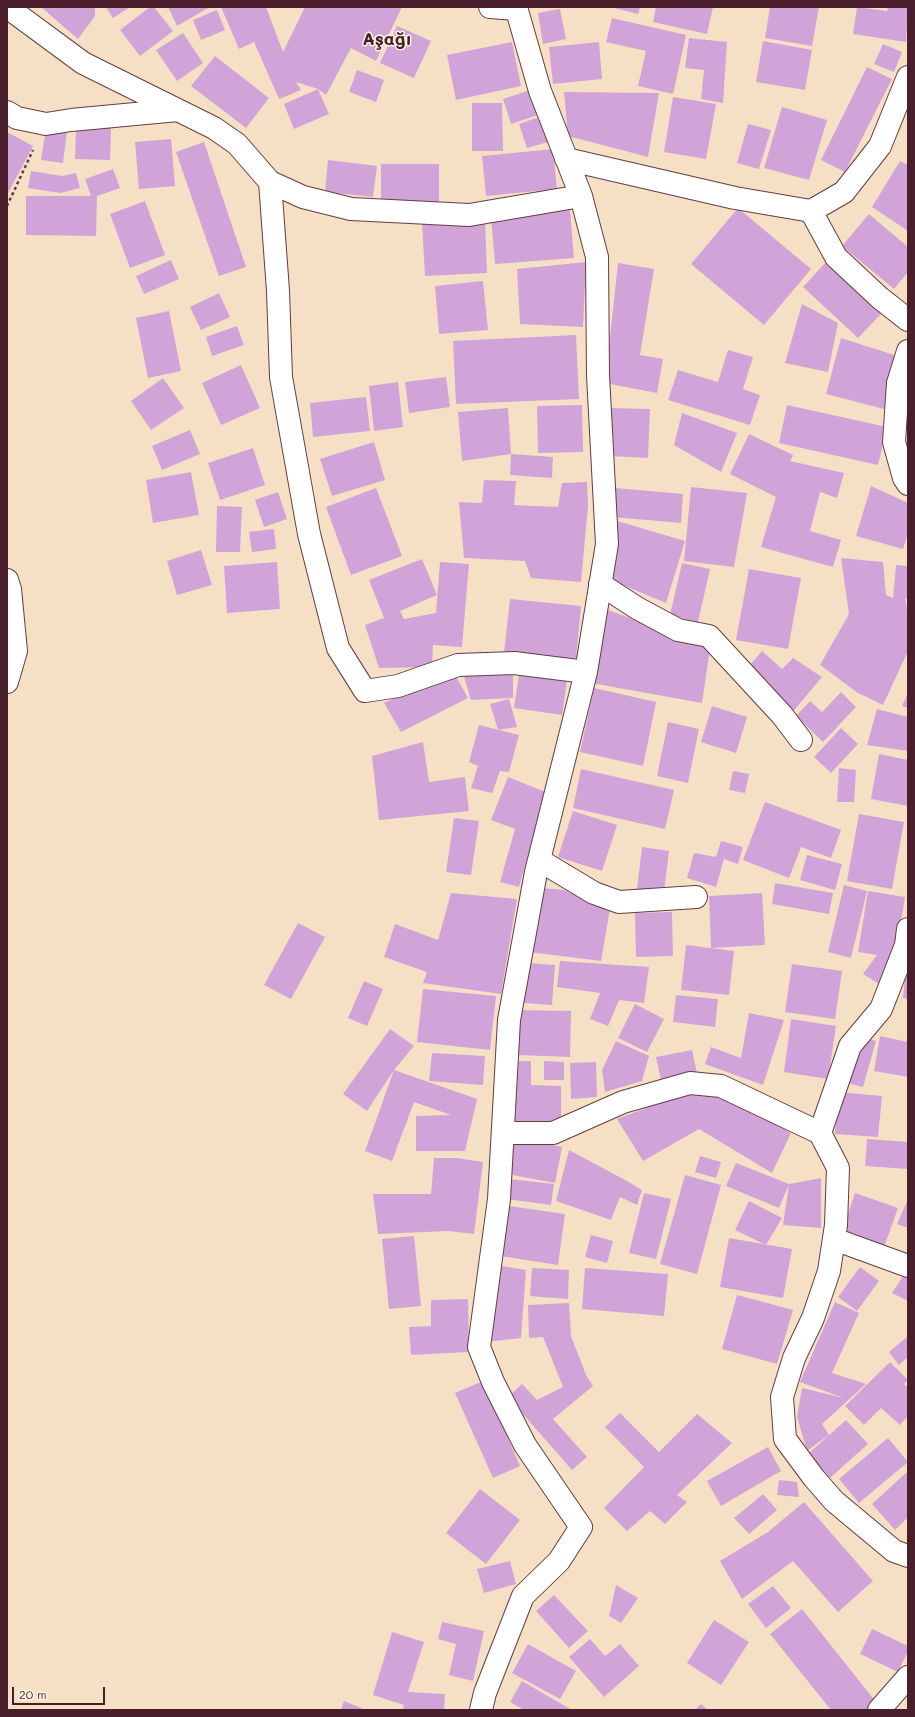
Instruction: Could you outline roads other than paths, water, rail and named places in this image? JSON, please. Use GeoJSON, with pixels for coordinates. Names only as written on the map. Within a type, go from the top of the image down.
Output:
{"type":"FeatureCollection","features":[{"type":"Feature","properties":{"kind":"street"},"geometry":{"type":"LineString","coordinates":[[481,1710],[485,1693],[523,1596],[559,1561],[581,1527],[525,1445],[493,1382],[479,1347],[499,1199],[509,1020],[539,860],[586,672],[606,544],[598,375],[597,257],[581,196],[540,91],[516,8],[490,7]]}},
{"type":"Feature","properties":{"kind":"street"},"geometry":{"type":"LineString","coordinates":[[7,8],[83,63],[214,128],[237,144],[270,182],[302,197],[351,209],[469,215],[581,196]]}},
{"type":"Feature","properties":{"kind":"street"},"geometry":{"type":"LineString","coordinates":[[566,159],[735,198],[811,211],[844,192],[880,146],[908,77]]}},
{"type":"Feature","properties":{"kind":"street"},"geometry":{"type":"LineString","coordinates":[[7,112],[17,118],[46,124],[71,120],[178,110]]}},
{"type":"Feature","properties":{"kind":"street"},"geometry":{"type":"LineString","coordinates":[[270,182],[278,291],[281,377],[309,534],[338,648],[365,691],[398,686],[458,665],[514,664],[586,672]]}},
{"type":"Feature","properties":{"kind":"street"},"geometry":{"type":"LineString","coordinates":[[811,211],[836,257],[880,298],[908,320]]}},
{"type":"Feature","properties":{"kind":"street"},"geometry":{"type":"LineString","coordinates":[[908,351],[898,383],[894,442],[904,478],[908,484]]}},
{"type":"Feature","properties":{"kind":"street"},"geometry":{"type":"LineString","coordinates":[[7,580],[10,589],[16,651],[7,682]]}},
{"type":"Feature","properties":{"kind":"street"},"geometry":{"type":"LineString","coordinates":[[600,584],[637,608],[678,630],[709,636],[782,715],[801,740]]}},
{"type":"Feature","properties":{"kind":"street"},"geometry":{"type":"LineString","coordinates":[[539,860],[594,894],[619,902],[696,898]]}},
{"type":"Feature","properties":{"kind":"street"},"geometry":{"type":"LineString","coordinates":[[820,1133],[850,1046],[881,1009],[906,945],[908,929]]}},
{"type":"Feature","properties":{"kind":"street"},"geometry":{"type":"LineString","coordinates":[[503,1133],[553,1133],[623,1102],[690,1083],[721,1086],[820,1133],[838,1168],[836,1225],[826,1277],[813,1318],[794,1358],[782,1397],[785,1439],[814,1478],[834,1501],[894,1551],[908,1556]]}},
{"type":"Feature","properties":{"kind":"street"},"geometry":{"type":"LineString","coordinates":[[834,1239],[908,1266]]}},
{"type":"Feature","properties":{"kind":"street"},"geometry":{"type":"LineString","coordinates":[[879,1710],[908,1677]]}},
{"type":"Feature","properties":{"kind":"district","name":"Aşağı"},"geometry":{"type":"Point","coordinates":[387,39]}}]}
